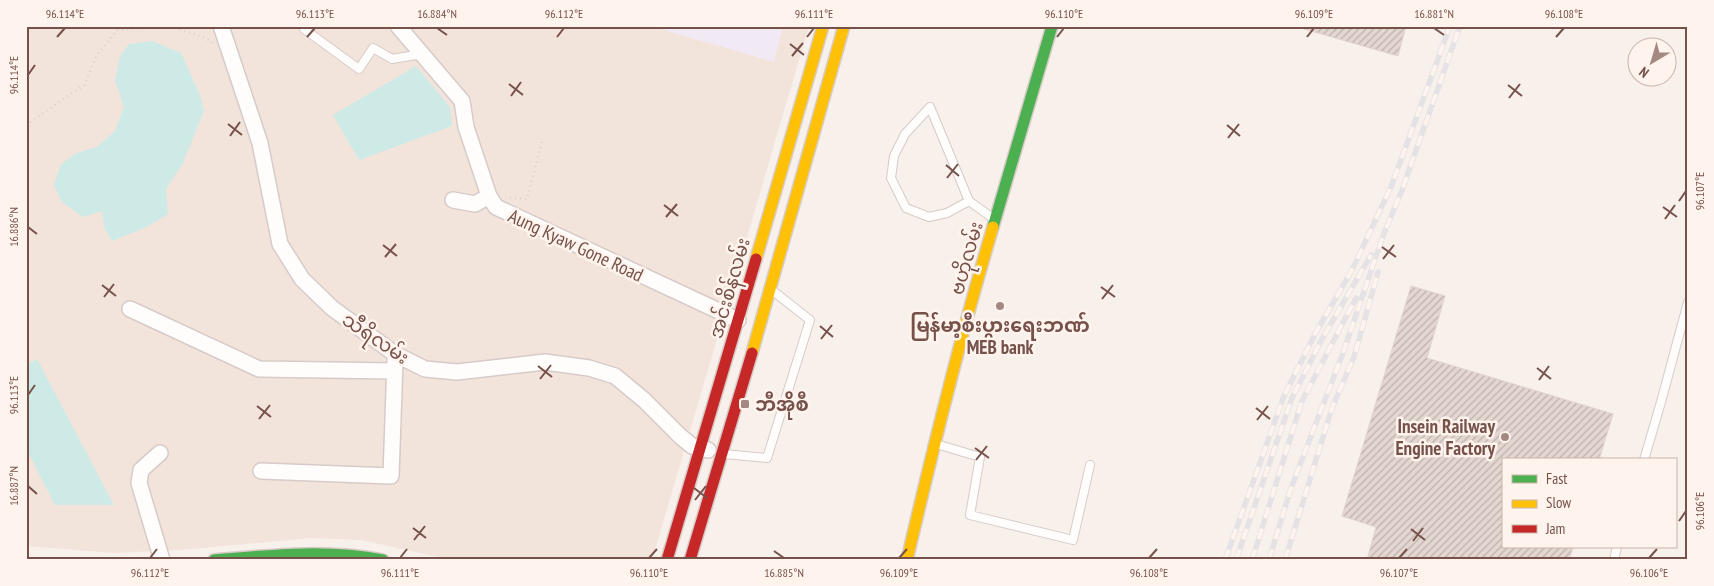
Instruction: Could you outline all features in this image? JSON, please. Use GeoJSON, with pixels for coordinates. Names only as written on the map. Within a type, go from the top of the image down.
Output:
{"type":"FeatureCollection","features":[{"type":"Feature","properties":{"kind":"main road","name":"အင်းစိန်လမ်း"},"geometry":{"type":"LineString","coordinates":[[667,560],[823,26]]}},
{"type":"Feature","properties":{"kind":"main road"},"geometry":{"type":"LineString","coordinates":[[690,560],[771,290],[844,26]]}},
{"type":"Feature","properties":{"kind":"main road","name":"ဗဟိုလမ်း"},"geometry":{"type":"LineString","coordinates":[[907,560],[975,287],[1052,26]]}},
{"type":"Feature","properties":{"kind":"main road"},"geometry":{"type":"LineString","coordinates":[[815,53],[835,59]]}},
{"type":"Feature","properties":{"kind":"main road"},"geometry":{"type":"LineString","coordinates":[[772,203],[794,208]]}},
{"type":"Feature","properties":{"kind":"main road"},"geometry":{"type":"LineString","coordinates":[[214,560],[315,552],[360,554],[383,560]]}},
{"type":"Feature","properties":{"kind":"street","name":"သီရိလမ်း"},"geometry":{"type":"LineString","coordinates":[[221,26],[260,143],[280,244],[302,279],[332,308],[395,354],[424,369],[457,372],[545,362],[589,368],[615,376],[644,400],[692,446],[722,454]]}},
{"type":"Feature","properties":{"kind":"street","name":"Aung Kyaw Gone Road"},"geometry":{"type":"LineString","coordinates":[[398,26],[462,101],[466,127],[489,196],[496,207],[738,320]]}},
{"type":"Feature","properties":{"kind":"street"},"geometry":{"type":"LineString","coordinates":[[453,200],[475,204],[489,196]]}},
{"type":"Feature","properties":{"kind":"street"},"geometry":{"type":"LineString","coordinates":[[130,308],[259,369],[394,371]]}},
{"type":"Feature","properties":{"kind":"street"},"geometry":{"type":"LineString","coordinates":[[261,471],[391,476],[395,354]]}},
{"type":"Feature","properties":{"kind":"street"},"geometry":{"type":"LineString","coordinates":[[160,453],[140,470],[139,483],[162,560]]}},
{"type":"Feature","properties":{"kind":"lane"},"geometry":{"type":"LineString","coordinates":[[304,26],[304,29],[359,68],[373,48],[392,59],[423,54]]}},
{"type":"Feature","properties":{"kind":"lane"},"geometry":{"type":"LineString","coordinates":[[970,201],[946,213],[929,218],[906,208],[891,178],[894,156],[905,134],[930,107],[970,201],[995,220]]}},
{"type":"Feature","properties":{"kind":"lane"},"geometry":{"type":"LineString","coordinates":[[722,454],[767,458],[810,320],[771,290]]}},
{"type":"Feature","properties":{"kind":"lane"},"geometry":{"type":"LineString","coordinates":[[1645,458],[1688,302]]}},
{"type":"Feature","properties":{"kind":"lane"},"geometry":{"type":"LineString","coordinates":[[935,444],[980,456],[970,515],[1073,540],[1090,465]]}},
{"type":"Feature","properties":{"kind":"lane"},"geometry":{"type":"LineString","coordinates":[[1614,560],[1618,548]]}},
{"type":"Feature","properties":{"kind":"path"},"geometry":{"type":"LineString","coordinates":[[26,125],[84,86],[97,54],[117,30],[163,26]]}},
{"type":"Feature","properties":{"kind":"path"},"geometry":{"type":"LineString","coordinates":[[170,26],[206,38],[231,57]]}},
{"type":"Feature","properties":{"kind":"path"},"geometry":{"type":"LineString","coordinates":[[527,199],[542,141]]}},
{"type":"Feature","properties":{"kind":"shaded area"},"geometry":{"type":"Polygon","coordinates":[[[26,26],[809,26],[652,560],[452,560],[361,540],[311,538],[180,550],[113,553],[26,546],[26,26]]]}},
{"type":"Feature","properties":{"kind":"shaded area"},"geometry":{"type":"Polygon","coordinates":[[[650,26],[783,26],[774,62],[650,26]]]}},
{"type":"Feature","properties":{"kind":"water"},"geometry":{"type":"Polygon","coordinates":[[[152,41],[181,53],[200,95],[204,111],[183,163],[166,189],[168,214],[147,227],[112,241],[104,227],[102,211],[83,217],[62,202],[54,185],[61,164],[77,153],[97,147],[115,131],[124,107],[115,80],[120,56],[129,44],[152,41]]]}},
{"type":"Feature","properties":{"kind":"water"},"geometry":{"type":"Polygon","coordinates":[[[416,66],[450,107],[452,126],[359,160],[333,115],[416,66]]]}},
{"type":"Feature","properties":{"kind":"water"},"geometry":{"type":"Polygon","coordinates":[[[37,359],[114,505],[55,505],[26,448],[26,365],[37,359]]]}},
{"type":"Feature","properties":{"kind":"building"},"geometry":{"type":"Polygon","coordinates":[[[1305,26],[1406,26],[1398,56],[1304,29],[1305,26]]]}},
{"type":"Feature","properties":{"kind":"building","name":"Insein Railway Engine Factory"},"geometry":{"type":"Polygon","coordinates":[[[1411,286],[1445,296],[1427,358],[1613,414],[1600,458],[1502,458],[1502,548],[1573,548],[1569,560],[1367,560],[1376,527],[1342,516],[1411,286]]]}},
{"type":"Feature","properties":{"kind":"railway"},"geometry":{"type":"LineString","coordinates":[[1225,560],[1284,396],[1315,334],[1352,270],[1391,187],[1450,26]]}},
{"type":"Feature","properties":{"kind":"railway"},"geometry":{"type":"LineString","coordinates":[[1269,560],[1291,488],[1343,353],[1383,236],[1402,190],[1460,26]]}},
{"type":"Feature","properties":{"kind":"railway"},"geometry":{"type":"LineString","coordinates":[[1236,560],[1292,398],[1322,339],[1371,255]]}},
{"type":"Feature","properties":{"kind":"railway"},"geometry":{"type":"LineString","coordinates":[[1285,560],[1332,408],[1354,357],[1378,272]]}},
{"type":"Feature","properties":{"kind":"railway"},"geometry":{"type":"LineString","coordinates":[[1252,560],[1302,401],[1356,298]]}},
{"type":"Feature","properties":{"kind":"traffic: fast"},"geometry":{"type":"LineString","coordinates":[[993,227],[1052,26]]}},
{"type":"Feature","properties":{"kind":"traffic: fast"},"geometry":{"type":"LineString","coordinates":[[214,560],[320,554],[383,560]]}},
{"type":"Feature","properties":{"kind":"traffic: slow"},"geometry":{"type":"LineString","coordinates":[[756,259],[823,26]]}},
{"type":"Feature","properties":{"kind":"traffic: slow"},"geometry":{"type":"LineString","coordinates":[[752,353],[844,26]]}},
{"type":"Feature","properties":{"kind":"traffic: slow"},"geometry":{"type":"LineString","coordinates":[[907,560],[947,393],[993,227]]}},
{"type":"Feature","properties":{"kind":"traffic: jam"},"geometry":{"type":"LineString","coordinates":[[667,560],[756,259]]}},
{"type":"Feature","properties":{"kind":"traffic: jam"},"geometry":{"type":"LineString","coordinates":[[690,560],[752,353]]}},
{"type":"Feature","properties":{"kind":"place","name":"မြန်မာ့စီးပွားရေးဘဏ် MEB bank"},"geometry":{"type":"Point","coordinates":[1000,306]}},
{"type":"Feature","properties":{"kind":"place","name":"ဘီအိုစီ"},"geometry":{"type":"Point","coordinates":[745,404]}},
{"type":"Feature","properties":{"kind":"place","name":"Insein Railway Engine Factory"},"geometry":{"type":"Point","coordinates":[1505,437]}}]}
